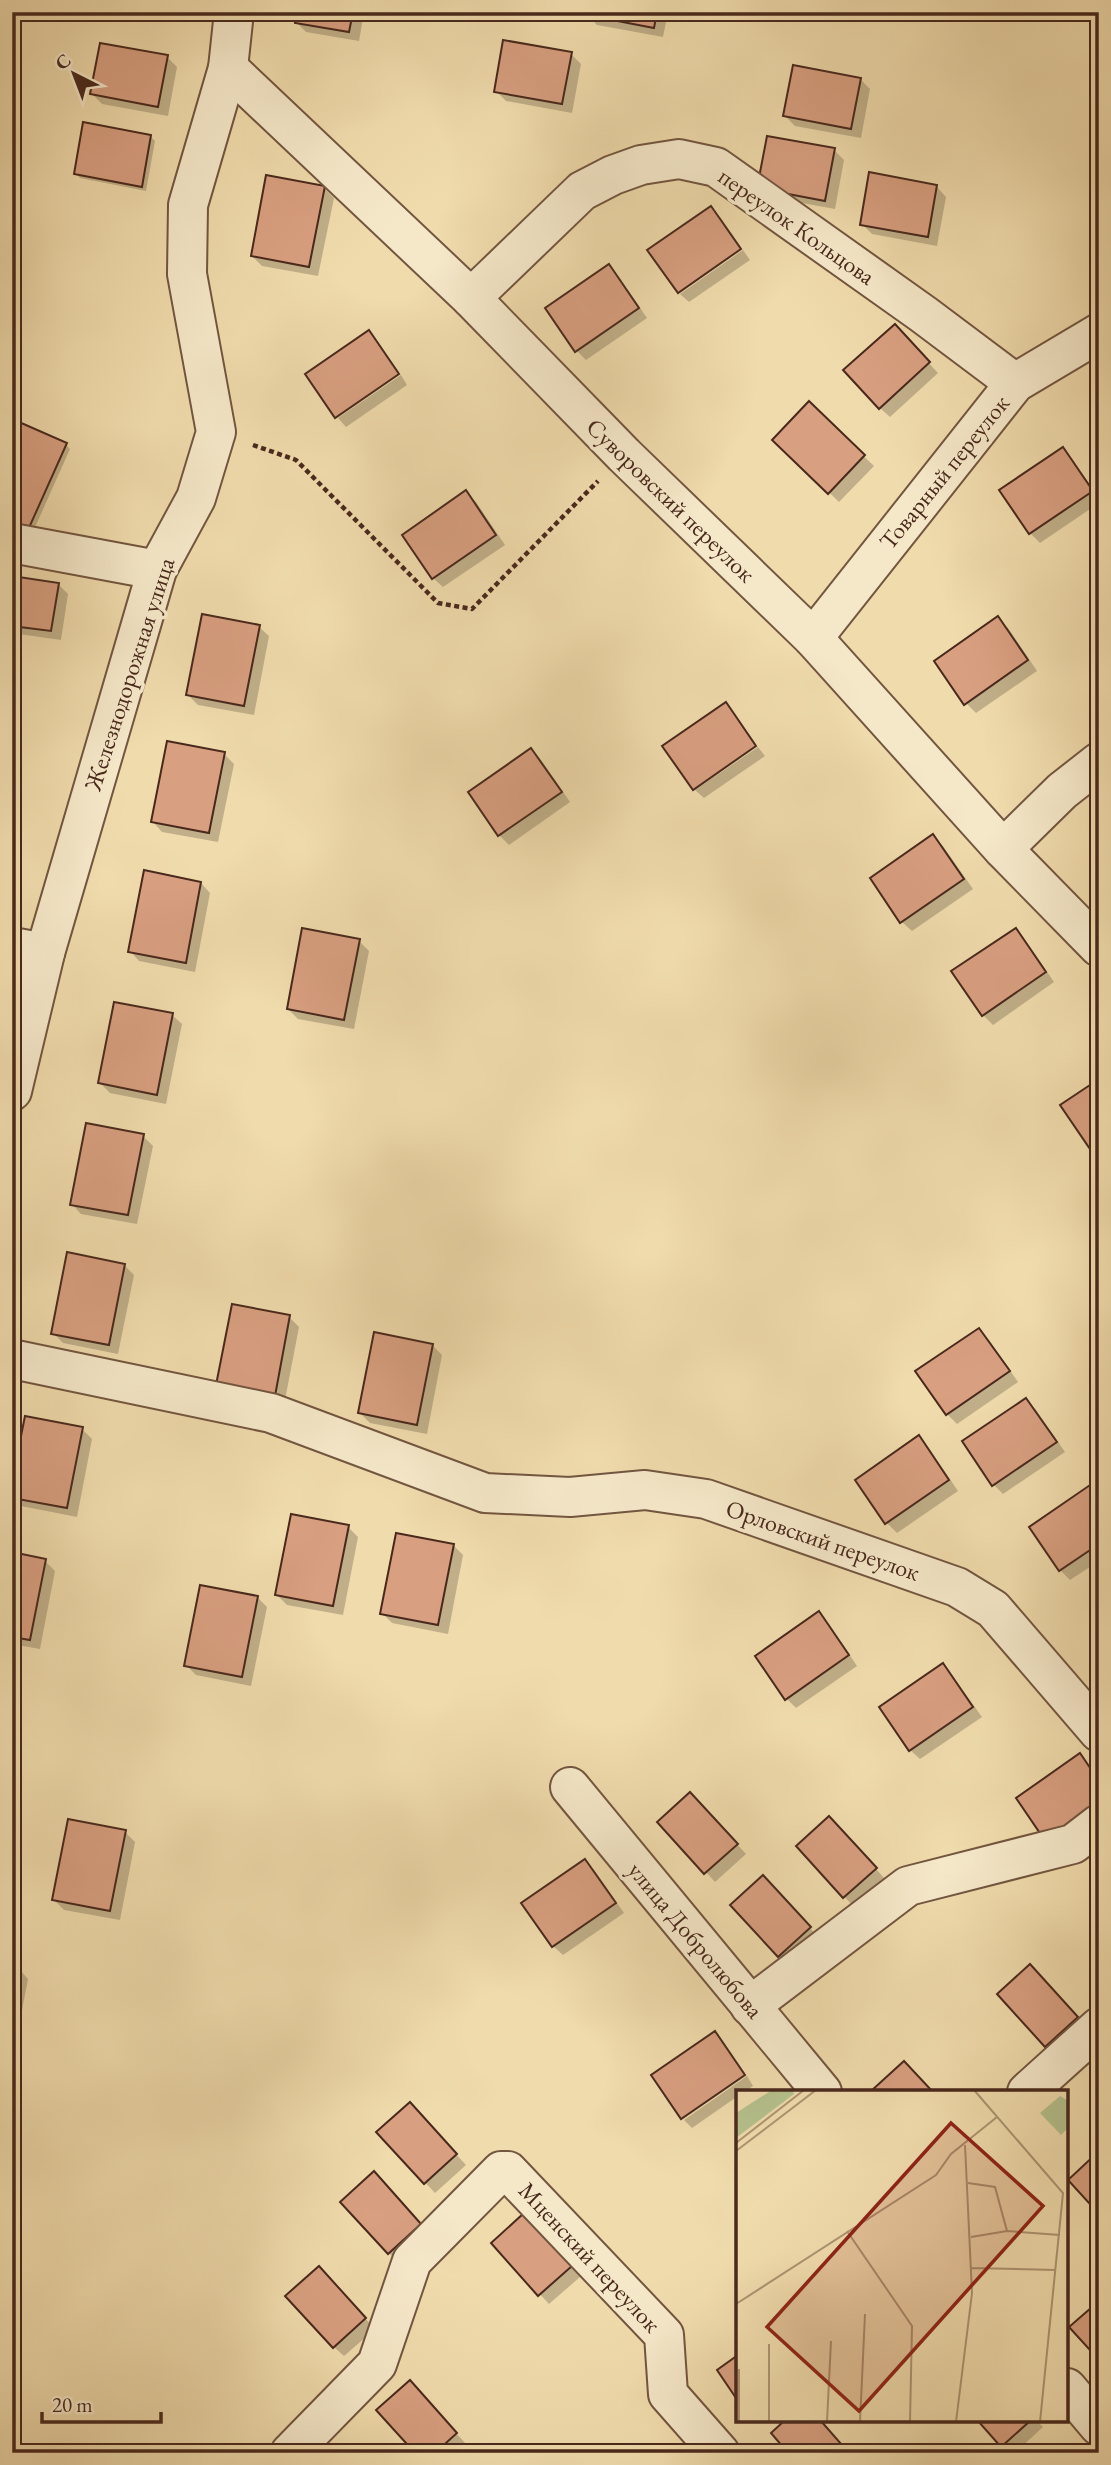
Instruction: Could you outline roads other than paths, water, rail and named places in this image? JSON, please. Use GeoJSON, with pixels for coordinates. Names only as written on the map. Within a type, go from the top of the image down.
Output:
{"type":"FeatureCollection","features":[{"type":"Feature","properties":{"kind":"street","name":"Железнодорожная улица"},"geometry":{"type":"LineString","coordinates":[[12,1091],[28,950],[156,570],[196,498],[216,432],[187,274],[188,205],[228,68],[234,12]]}},
{"type":"Feature","properties":{"kind":"street","name":"Суворовский переулок"},"geometry":{"type":"LineString","coordinates":[[228,68],[471,298],[624,455],[813,638],[1003,849],[1099,947]]}},
{"type":"Feature","properties":{"kind":"street","name":"переулок Кольцова"},"geometry":{"type":"LineString","coordinates":[[471,298],[582,191],[641,164],[679,159],[716,167],[1015,383]]}},
{"type":"Feature","properties":{"kind":"street","name":"Товарный переулок"},"geometry":{"type":"LineString","coordinates":[[813,638],[1015,383],[1099,333]]}},
{"type":"Feature","properties":{"kind":"street"},"geometry":{"type":"LineString","coordinates":[[12,543],[156,570]]}},
{"type":"Feature","properties":{"kind":"street"},"geometry":{"type":"LineString","coordinates":[[1003,849],[1062,791],[1099,762]]}},
{"type":"Feature","properties":{"kind":"street","name":"Орловский переулок"},"geometry":{"type":"LineString","coordinates":[[12,1359],[271,1413],[485,1493],[570,1497],[645,1490],[706,1499],[957,1587],[993,1609],[1099,1732]]}},
{"type":"Feature","properties":{"kind":"street","name":"улица Добролюбова"},"geometry":{"type":"LineString","coordinates":[[570,1787],[820,2090]]}},
{"type":"Feature","properties":{"kind":"street"},"geometry":{"type":"LineString","coordinates":[[750,2006],[908,1886],[1073,1844],[1099,1825]]}},
{"type":"Feature","properties":{"kind":"street"},"geometry":{"type":"LineString","coordinates":[[1029,2090],[1099,2027]]}},
{"type":"Feature","properties":{"kind":"street","name":"Мценский переулок"},"geometry":{"type":"LineString","coordinates":[[290,2453],[377,2364],[412,2261],[501,2171],[508,2171],[664,2335],[668,2394],[720,2453]]}},
{"type":"Feature","properties":{"kind":"street"},"geometry":{"type":"LineString","coordinates":[[1069,2390],[1099,2426]]}}]}
